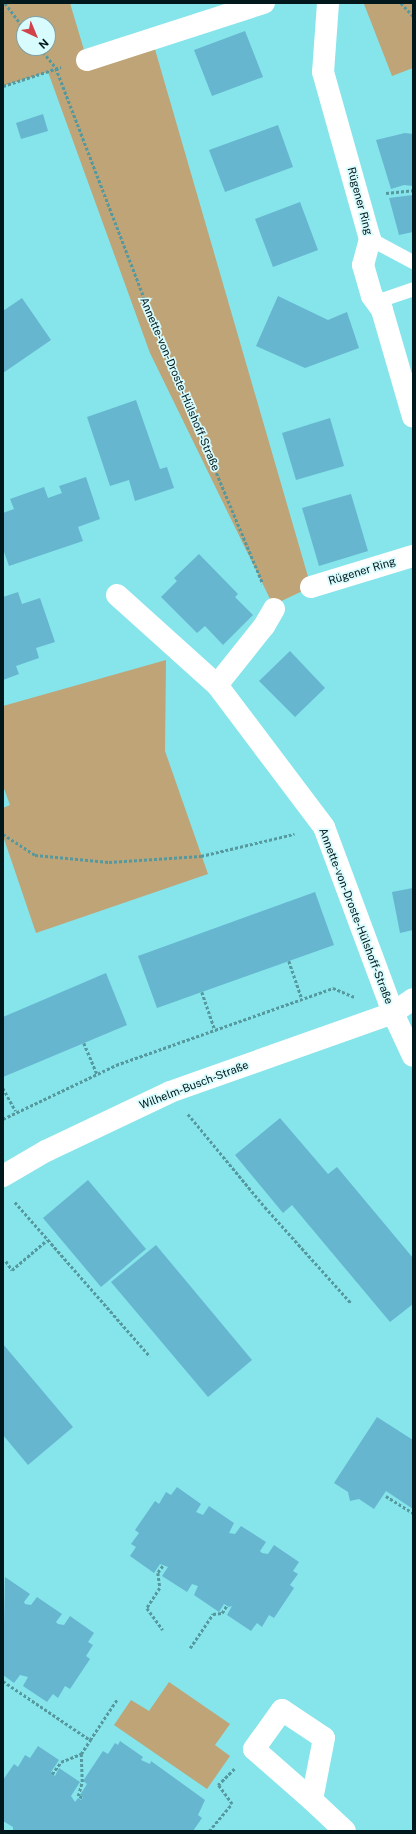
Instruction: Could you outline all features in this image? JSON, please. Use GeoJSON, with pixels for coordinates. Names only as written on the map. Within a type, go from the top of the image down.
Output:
{"type":"FeatureCollection","features":[{"type":"Feature","properties":{"kind":"street"},"geometry":{"type":"LineString","coordinates":[[87,60],[264,3]]}},
{"type":"Feature","properties":{"kind":"street","name":"Rügener Ring"},"geometry":{"type":"LineString","coordinates":[[328,3],[323,72],[370,239],[363,265],[372,296],[382,310],[413,417]]}},
{"type":"Feature","properties":{"kind":"street","name":"Rügener Ring"},"geometry":{"type":"LineString","coordinates":[[311,587],[413,556]]}},
{"type":"Feature","properties":{"kind":"street","name":"Annette-von-Droste-Hülshoff-Straße"},"geometry":{"type":"LineString","coordinates":[[117,595],[217,685],[324,827],[393,1013],[413,1056]]}},
{"type":"Feature","properties":{"kind":"street"},"geometry":{"type":"LineString","coordinates":[[217,685],[264,626],[274,609]]}},
{"type":"Feature","properties":{"kind":"street","name":"Wilhelm-Busch-Straße"},"geometry":{"type":"LineString","coordinates":[[3,1176],[46,1151],[170,1092],[393,1013],[413,999]]}},
{"type":"Feature","properties":{"kind":"street"},"geometry":{"type":"LineString","coordinates":[[312,1800],[324,1738],[282,1710],[254,1749],[345,1831]]}},
{"type":"Feature","properties":{"kind":"lane"},"geometry":{"type":"LineString","coordinates":[[370,239],[413,262]]}},
{"type":"Feature","properties":{"kind":"lane"},"geometry":{"type":"LineString","coordinates":[[376,302],[413,289]]}},
{"type":"Feature","properties":{"kind":"path"},"geometry":{"type":"LineString","coordinates":[[5,3],[16,17]]}},
{"type":"Feature","properties":{"kind":"path"},"geometry":{"type":"LineString","coordinates":[[401,3],[413,16]]}},
{"type":"Feature","properties":{"kind":"path","name":"Annette-von-Droste-Hülshoff-Straße"},"geometry":{"type":"LineString","coordinates":[[46,56],[56,68],[151,316],[274,609]]}},
{"type":"Feature","properties":{"kind":"path"},"geometry":{"type":"LineString","coordinates":[[3,86],[56,68],[87,60]]}},
{"type":"Feature","properties":{"kind":"path"},"geometry":{"type":"LineString","coordinates":[[3,834],[35,855],[109,862],[201,856],[324,827]]}},
{"type":"Feature","properties":{"kind":"path"},"geometry":{"type":"LineString","coordinates":[[289,961],[302,999]]}},
{"type":"Feature","properties":{"kind":"path"},"geometry":{"type":"LineString","coordinates":[[3,1119],[16,1111],[96,1074],[333,988],[393,1013]]}},
{"type":"Feature","properties":{"kind":"path"},"geometry":{"type":"LineString","coordinates":[[202,992],[215,1030]]}},
{"type":"Feature","properties":{"kind":"path"},"geometry":{"type":"LineString","coordinates":[[84,1043],[96,1074]]}},
{"type":"Feature","properties":{"kind":"path"},"geometry":{"type":"LineString","coordinates":[[3,1088],[16,1111]]}},
{"type":"Feature","properties":{"kind":"path"},"geometry":{"type":"LineString","coordinates":[[170,1092],[265,1207],[352,1303]]}},
{"type":"Feature","properties":{"kind":"path"},"geometry":{"type":"LineString","coordinates":[[13,1199],[47,1240],[150,1356]]}},
{"type":"Feature","properties":{"kind":"path"},"geometry":{"type":"LineString","coordinates":[[6,1261],[12,1270],[47,1240]]}},
{"type":"Feature","properties":{"kind":"path"},"geometry":{"type":"LineString","coordinates":[[386,1496],[413,1514]]}},
{"type":"Feature","properties":{"kind":"path"},"geometry":{"type":"LineString","coordinates":[[163,1566],[158,1573],[160,1588],[147,1608],[163,1630]]}},
{"type":"Feature","properties":{"kind":"path"},"geometry":{"type":"LineString","coordinates":[[190,1648],[213,1614],[222,1613],[227,1605]]}},
{"type":"Feature","properties":{"kind":"path"},"geometry":{"type":"LineString","coordinates":[[3,1681],[90,1740]]}},
{"type":"Feature","properties":{"kind":"path"},"geometry":{"type":"LineString","coordinates":[[82,1798],[78,1796],[82,1782],[81,1754],[118,1698]]}},
{"type":"Feature","properties":{"kind":"path"},"geometry":{"type":"LineString","coordinates":[[209,1831],[232,1804],[218,1785],[254,1749]]}},
{"type":"Feature","properties":{"kind":"path"},"geometry":{"type":"LineString","coordinates":[[52,1774],[61,1762],[81,1754]]}},
{"type":"Feature","properties":{"kind":"shaded area"},"geometry":{"type":"Polygon","coordinates":[[[3,3],[70,3],[87,60],[152,39],[311,587],[273,605],[150,353],[48,72],[3,86],[3,3]]]}},
{"type":"Feature","properties":{"kind":"shaded area"},"geometry":{"type":"Polygon","coordinates":[[[413,3],[413,68],[392,76],[364,4],[413,3]]]}},
{"type":"Feature","properties":{"kind":"shaded area"},"geometry":{"type":"Polygon","coordinates":[[[166,660],[165,751],[208,874],[36,933],[3,836],[3,808],[10,805],[3,786],[3,706],[166,660]]]}},
{"type":"Feature","properties":{"kind":"shaded area"},"geometry":{"type":"Polygon","coordinates":[[[169,1682],[230,1724],[215,1745],[230,1756],[207,1789],[114,1725],[131,1700],[149,1711],[169,1682]]]}},
{"type":"Feature","properties":{"kind":"building"},"geometry":{"type":"Polygon","coordinates":[[[245,31],[263,77],[212,96],[194,50],[245,31]]]}},
{"type":"Feature","properties":{"kind":"building"},"geometry":{"type":"Polygon","coordinates":[[[43,114],[48,131],[21,139],[16,123],[43,114]]]}},
{"type":"Feature","properties":{"kind":"building"},"geometry":{"type":"Polygon","coordinates":[[[278,125],[293,167],[225,192],[209,150],[278,125]]]}},
{"type":"Feature","properties":{"kind":"building"},"geometry":{"type":"Polygon","coordinates":[[[405,133],[413,134],[413,186],[404,185],[391,189],[376,140],[405,133]]]}},
{"type":"Feature","properties":{"kind":"building"},"geometry":{"type":"Polygon","coordinates":[[[413,195],[413,232],[399,235],[389,198],[413,195]]]}},
{"type":"Feature","properties":{"kind":"building"},"geometry":{"type":"Polygon","coordinates":[[[300,202],[318,250],[273,267],[255,219],[300,202]]]}},
{"type":"Feature","properties":{"kind":"building"},"geometry":{"type":"Polygon","coordinates":[[[278,296],[328,320],[347,312],[359,348],[305,368],[256,346],[278,296]]]}},
{"type":"Feature","properties":{"kind":"building"},"geometry":{"type":"Polygon","coordinates":[[[22,298],[51,340],[3,373],[3,311],[22,298]]]}},
{"type":"Feature","properties":{"kind":"building"},"geometry":{"type":"Polygon","coordinates":[[[136,400],[160,469],[167,467],[174,488],[135,501],[129,480],[110,486],[87,417],[136,400]]]}},
{"type":"Feature","properties":{"kind":"building"},"geometry":{"type":"Polygon","coordinates":[[[330,418],[344,466],[296,480],[282,433],[330,418]]]}},
{"type":"Feature","properties":{"kind":"building"},"geometry":{"type":"Polygon","coordinates":[[[86,477],[100,519],[78,527],[83,541],[9,566],[3,549],[3,513],[14,509],[10,499],[44,487],[48,498],[62,493],[59,486],[86,477]]]}},
{"type":"Feature","properties":{"kind":"building"},"geometry":{"type":"Polygon","coordinates":[[[351,494],[368,551],[319,566],[302,508],[351,494]]]}},
{"type":"Feature","properties":{"kind":"building"},"geometry":{"type":"Polygon","coordinates":[[[199,554],[238,594],[235,597],[253,615],[223,645],[205,626],[197,633],[161,597],[177,581],[174,578],[199,554]]]}},
{"type":"Feature","properties":{"kind":"building"},"geometry":{"type":"Polygon","coordinates":[[[18,592],[22,604],[40,598],[55,642],[36,648],[39,658],[16,666],[19,674],[3,680],[3,597],[18,592]]]}},
{"type":"Feature","properties":{"kind":"building"},"geometry":{"type":"Polygon","coordinates":[[[290,651],[325,688],[295,717],[259,681],[290,651]]]}},
{"type":"Feature","properties":{"kind":"building"},"geometry":{"type":"Polygon","coordinates":[[[413,888],[413,930],[400,933],[392,892],[413,888]]]}},
{"type":"Feature","properties":{"kind":"building"},"geometry":{"type":"Polygon","coordinates":[[[315,892],[334,945],[157,1008],[138,956],[315,892]]]}},
{"type":"Feature","properties":{"kind":"building"},"geometry":{"type":"Polygon","coordinates":[[[106,973],[127,1025],[3,1077],[3,1017],[106,973]]]}},
{"type":"Feature","properties":{"kind":"building"},"geometry":{"type":"Polygon","coordinates":[[[280,1118],[328,1174],[337,1167],[413,1258],[413,1304],[390,1322],[292,1205],[283,1213],[235,1155],[280,1118]]]}},
{"type":"Feature","properties":{"kind":"building"},"geometry":{"type":"Polygon","coordinates":[[[88,1180],[146,1249],[101,1287],[43,1218],[88,1180]]]}},
{"type":"Feature","properties":{"kind":"building"},"geometry":{"type":"Polygon","coordinates":[[[156,1245],[252,1360],[208,1397],[111,1282],[156,1245]]]}},
{"type":"Feature","properties":{"kind":"building"},"geometry":{"type":"Polygon","coordinates":[[[3,1344],[73,1427],[28,1465],[3,1435],[3,1344]]]}},
{"type":"Feature","properties":{"kind":"building"},"geometry":{"type":"Polygon","coordinates":[[[377,1417],[413,1440],[413,1509],[386,1491],[374,1509],[359,1499],[350,1501],[348,1492],[334,1483],[377,1417]]]}},
{"type":"Feature","properties":{"kind":"building"},"geometry":{"type":"Polygon","coordinates":[[[177,1487],[201,1504],[196,1512],[203,1515],[209,1506],[234,1523],[229,1533],[235,1534],[241,1526],[266,1542],[260,1551],[262,1553],[268,1554],[274,1545],[299,1562],[293,1571],[298,1574],[290,1585],[294,1588],[274,1618],[269,1615],[262,1627],[257,1623],[251,1631],[227,1615],[232,1606],[229,1607],[224,1604],[219,1612],[194,1595],[198,1586],[192,1584],[187,1592],[162,1576],[168,1567],[160,1564],[154,1573],[130,1556],[136,1547],[131,1544],[139,1533],[135,1530],[155,1501],[159,1504],[166,1492],[171,1495],[177,1487]]]}},
{"type":"Feature","properties":{"kind":"building"},"geometry":{"type":"Polygon","coordinates":[[[5,1577],[30,1594],[24,1602],[25,1604],[31,1605],[37,1597],[62,1614],[56,1622],[58,1624],[64,1625],[70,1616],[94,1633],[88,1642],[93,1645],[86,1656],[90,1659],[70,1689],[65,1686],[58,1698],[53,1694],[47,1702],[23,1686],[28,1677],[20,1675],[14,1683],[3,1675],[5,1577]]]}},
{"type":"Feature","properties":{"kind":"building"},"geometry":{"type":"Polygon","coordinates":[[[120,1741],[143,1757],[141,1760],[150,1764],[151,1761],[205,1800],[198,1815],[202,1818],[193,1831],[13,1831],[13,1827],[3,1821],[3,1780],[14,1764],[18,1767],[25,1755],[30,1758],[38,1746],[59,1760],[51,1772],[55,1776],[59,1768],[80,1782],[71,1796],[75,1802],[78,1798],[81,1800],[83,1797],[80,1795],[87,1784],[83,1781],[103,1751],[108,1754],[115,1743],[118,1745],[120,1741]]]}}]}
